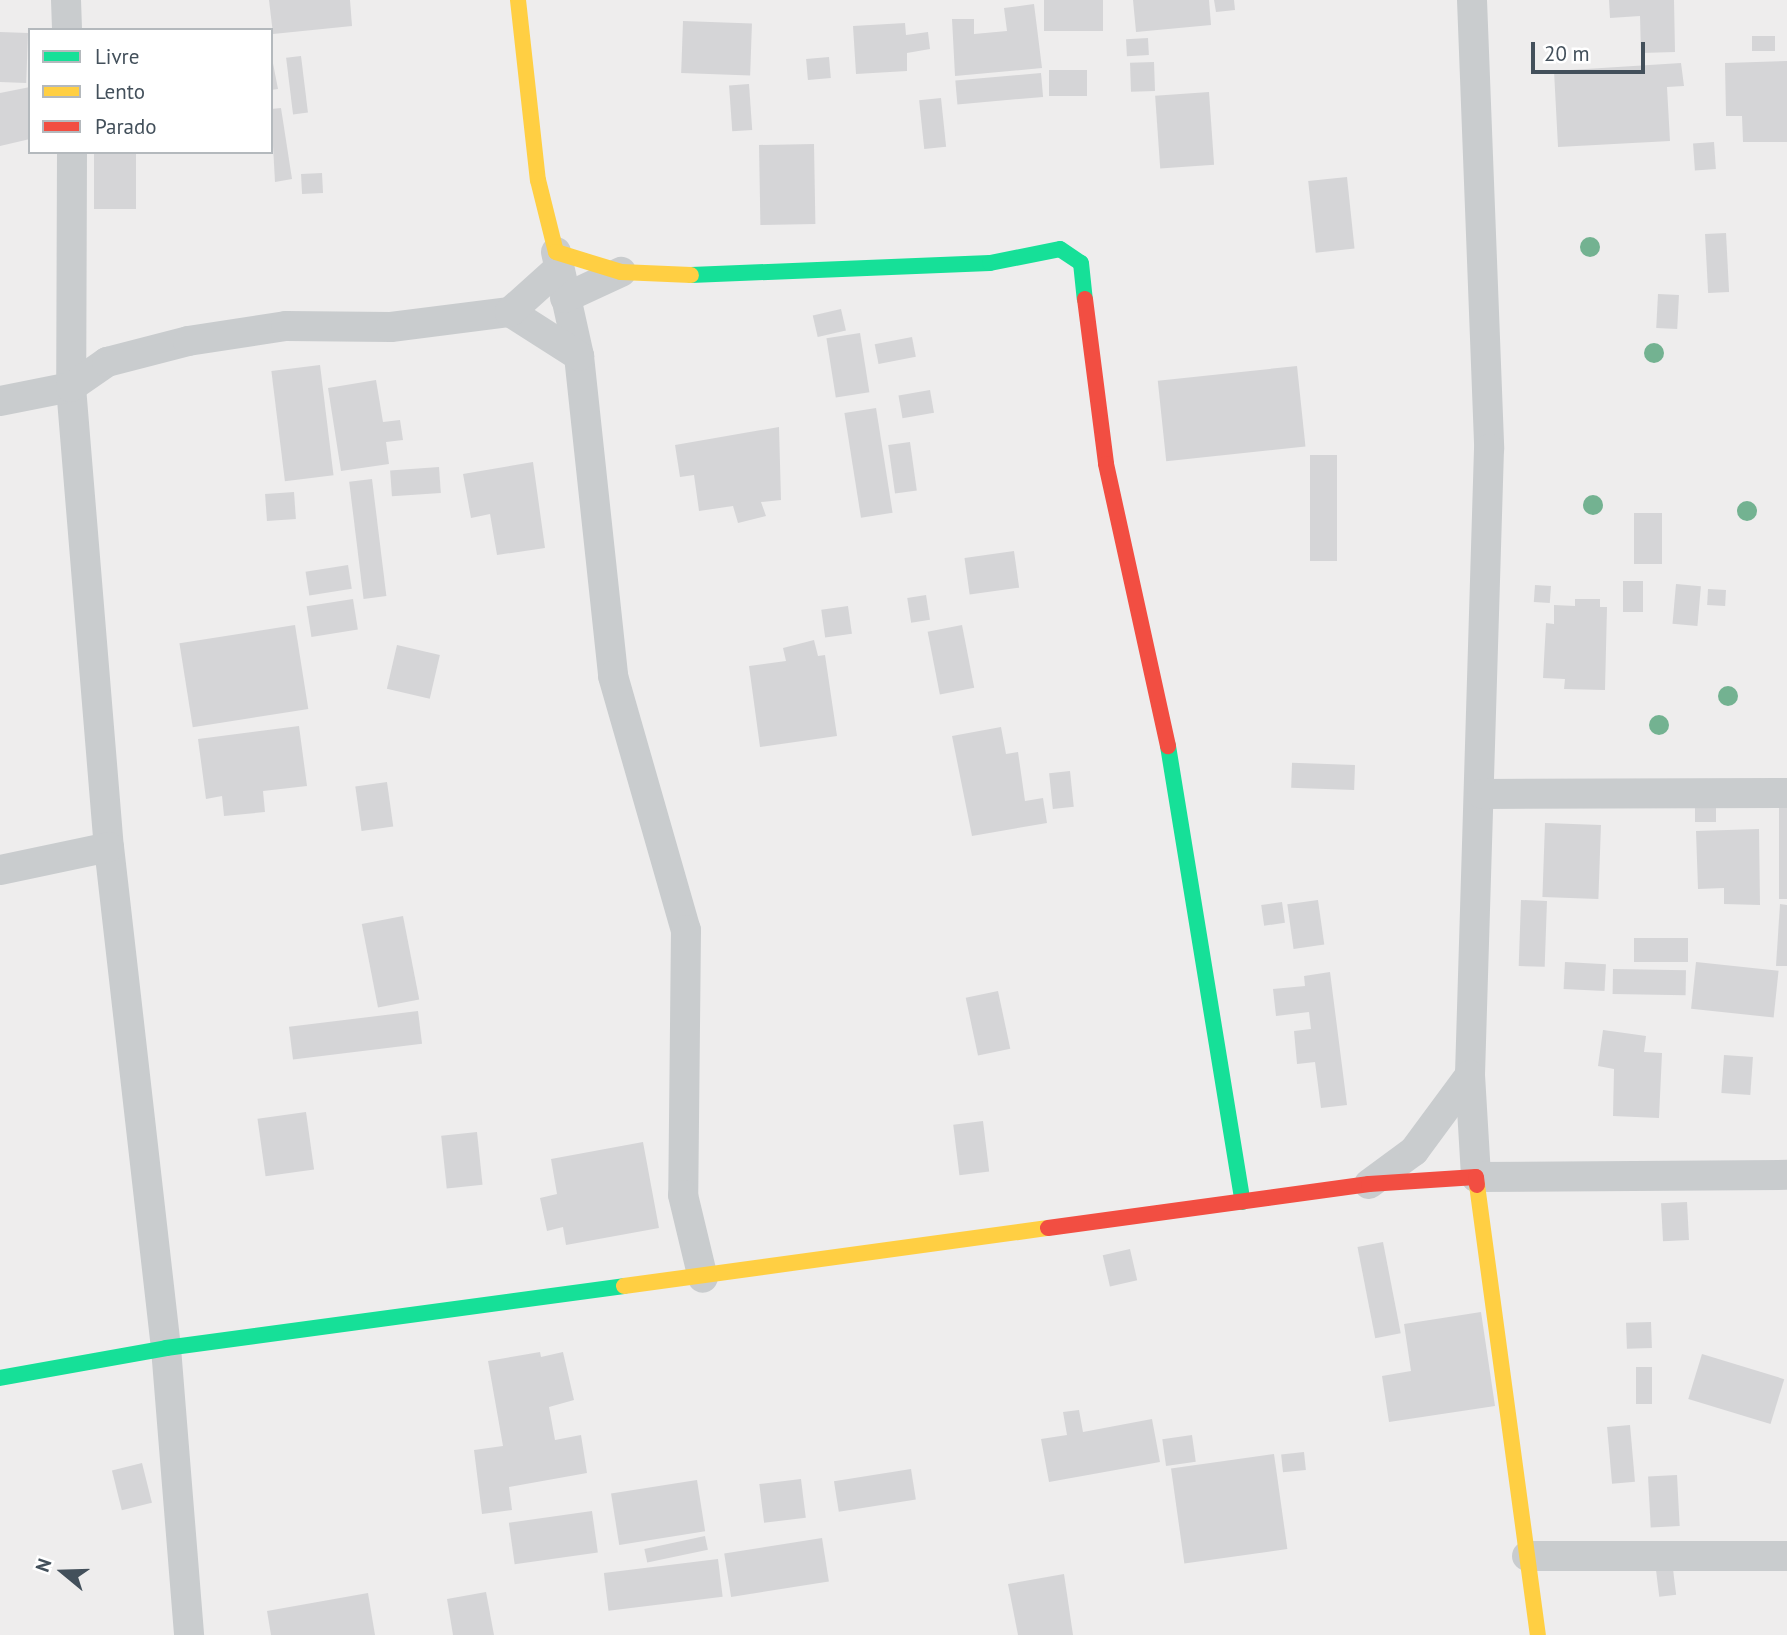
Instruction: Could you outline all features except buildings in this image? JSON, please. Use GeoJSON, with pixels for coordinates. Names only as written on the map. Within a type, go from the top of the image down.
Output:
{"type":"FeatureCollection","features":[{"type":"Feature","properties":{"kind":"street"},"geometry":{"type":"LineString","coordinates":[[66,0],[67,28]]}},
{"type":"Feature","properties":{"kind":"street"},"geometry":{"type":"LineString","coordinates":[[518,0],[538,180],[579,356],[603,625],[686,930],[683,1195],[703,1278]]}},
{"type":"Feature","properties":{"kind":"street"},"geometry":{"type":"LineString","coordinates":[[1472,0],[1489,449],[1482,794],[1470,1075],[1476,1177],[1538,1635]]}},
{"type":"Feature","properties":{"kind":"street"},"geometry":{"type":"LineString","coordinates":[[72,154],[71,387],[109,847],[166,1348],[189,1635]]}},
{"type":"Feature","properties":{"kind":"street"},"geometry":{"type":"LineString","coordinates":[[558,260],[621,272],[842,275],[990,263],[1060,249],[1081,263],[1106,464],[1172,762],[1243,1202]]}},
{"type":"Feature","properties":{"kind":"street"},"geometry":{"type":"LineString","coordinates":[[510,312],[558,260]]}},
{"type":"Feature","properties":{"kind":"street"},"geometry":{"type":"LineString","coordinates":[[565,298],[621,272]]}},
{"type":"Feature","properties":{"kind":"street"},"geometry":{"type":"LineString","coordinates":[[0,401],[71,387],[107,362],[188,341],[286,326],[391,327],[510,312],[579,356]]}},
{"type":"Feature","properties":{"kind":"street"},"geometry":{"type":"LineString","coordinates":[[1482,794],[1787,793]]}},
{"type":"Feature","properties":{"kind":"street"},"geometry":{"type":"LineString","coordinates":[[0,870],[109,847]]}},
{"type":"Feature","properties":{"kind":"street"},"geometry":{"type":"LineString","coordinates":[[1369,1184],[1414,1151],[1470,1075]]}},
{"type":"Feature","properties":{"kind":"street"},"geometry":{"type":"LineString","coordinates":[[0,1378],[166,1348],[703,1278],[1369,1184],[1476,1177],[1787,1175]]}},
{"type":"Feature","properties":{"kind":"street"},"geometry":{"type":"LineString","coordinates":[[1527,1556],[1787,1556]]}},
{"type":"Feature","properties":{"kind":"traffic: fast"},"geometry":{"type":"LineString","coordinates":[[691,275],[990,263],[1060,249],[1081,263],[1085,299]]}},
{"type":"Feature","properties":{"kind":"traffic: fast"},"geometry":{"type":"LineString","coordinates":[[1168,746],[1243,1202]]}},
{"type":"Feature","properties":{"kind":"traffic: fast"},"geometry":{"type":"LineString","coordinates":[[0,1378],[166,1348],[624,1286]]}},
{"type":"Feature","properties":{"kind":"traffic: slow"},"geometry":{"type":"LineString","coordinates":[[518,0],[538,180],[556,252],[621,272],[691,275]]}},
{"type":"Feature","properties":{"kind":"traffic: slow"},"geometry":{"type":"LineString","coordinates":[[1477,1185],[1538,1635]]}},
{"type":"Feature","properties":{"kind":"traffic: slow"},"geometry":{"type":"LineString","coordinates":[[624,1286],[1048,1228]]}},
{"type":"Feature","properties":{"kind":"traffic: jam"},"geometry":{"type":"LineString","coordinates":[[1085,299],[1106,464],[1168,746]]}},
{"type":"Feature","properties":{"kind":"traffic: jam"},"geometry":{"type":"LineString","coordinates":[[1048,1228],[1369,1184],[1476,1177],[1477,1185]]}}]}
